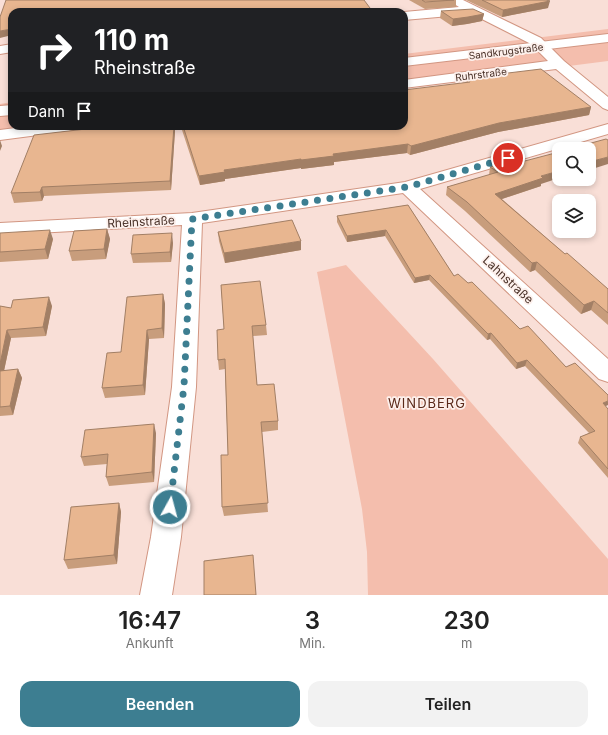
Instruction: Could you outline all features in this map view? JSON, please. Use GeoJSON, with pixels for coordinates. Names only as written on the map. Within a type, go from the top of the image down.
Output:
{"type":"FeatureCollection","features":[{"type":"Feature","properties":{"kind":"street"},"geometry":{"type":"LineString","coordinates":[[454,0],[536,41],[559,64],[608,105]]}},
{"type":"Feature","properties":{"kind":"street"},"geometry":{"type":"LineString","coordinates":[[408,16],[476,10]]}},
{"type":"Feature","properties":{"kind":"street","name":"Sandkrugstraße"},"geometry":{"type":"LineString","coordinates":[[408,62],[608,38]]}},
{"type":"Feature","properties":{"kind":"street","name":"Ruhrstraße"},"geometry":{"type":"LineString","coordinates":[[408,83],[559,64]]}},
{"type":"Feature","properties":{"kind":"street","name":"Rheinstraße"},"geometry":{"type":"LineString","coordinates":[[0,229],[192,219],[407,187],[608,129]]}},
{"type":"Feature","properties":{"kind":"street"},"geometry":{"type":"LineString","coordinates":[[0,135],[38,130]]}},
{"type":"Feature","properties":{"kind":"street","name":"Lahnstraße"},"geometry":{"type":"LineString","coordinates":[[407,187],[608,373]]}},
{"type":"Feature","properties":{"kind":"street"},"geometry":{"type":"LineString","coordinates":[[156,595],[166,538],[184,386],[192,219]]}},
{"type":"Feature","properties":{"kind":"shaded area"},"geometry":{"type":"Polygon","coordinates":[[[608,29],[608,61],[408,86],[408,54],[608,29]]]}},
{"type":"Feature","properties":{"kind":"shaded area"},"geometry":{"type":"Polygon","coordinates":[[[8,103],[8,130],[65,130],[0,138],[0,104],[8,103]]]}},
{"type":"Feature","properties":{"kind":"shaded area"},"geometry":{"type":"Polygon","coordinates":[[[346,265],[433,359],[608,559],[608,595],[368,595],[367,552],[362,509],[317,272],[346,265]]]}},
{"type":"Feature","properties":{"kind":"building"},"geometry":{"type":"Polygon","coordinates":[[[6,0],[364,0],[370,8],[8,8],[8,30],[0,31],[0,17],[6,0]]]}},
{"type":"Feature","properties":{"kind":"building"},"geometry":{"type":"Polygon","coordinates":[[[422,0],[454,0],[425,2],[422,0]]]}},
{"type":"Feature","properties":{"kind":"building"},"geometry":{"type":"Polygon","coordinates":[[[482,0],[546,0],[550,1],[503,10],[482,0]]]}},
{"type":"Feature","properties":{"kind":"building"},"geometry":{"type":"Polygon","coordinates":[[[473,9],[484,14],[453,19],[441,11],[473,9]]]}},
{"type":"Feature","properties":{"kind":"building"},"geometry":{"type":"Polygon","coordinates":[[[541,69],[591,107],[499,123],[411,146],[408,144],[333,154],[334,156],[224,170],[225,172],[199,176],[184,130],[408,130],[408,90],[470,82],[467,78],[541,69]]]}},
{"type":"Feature","properties":{"kind":"building"},"geometry":{"type":"Polygon","coordinates":[[[77,130],[174,130],[170,181],[42,187],[40,192],[11,193],[34,135],[77,130]]]}},
{"type":"Feature","properties":{"kind":"building"},"geometry":{"type":"Polygon","coordinates":[[[606,139],[608,140],[608,157],[596,160],[595,142],[606,139]]]}},
{"type":"Feature","properties":{"kind":"building"},"geometry":{"type":"Polygon","coordinates":[[[552,154],[552,173],[541,176],[543,178],[495,194],[608,289],[608,313],[594,301],[584,305],[537,262],[532,263],[467,202],[447,187],[498,172],[490,167],[517,159],[521,162],[552,154]]]}},
{"type":"Feature","properties":{"kind":"building"},"geometry":{"type":"Polygon","coordinates":[[[408,205],[454,276],[458,274],[468,283],[472,282],[520,329],[528,326],[566,367],[575,363],[608,395],[608,401],[603,403],[608,409],[608,469],[580,437],[595,431],[527,360],[517,363],[491,333],[488,334],[430,275],[415,278],[386,230],[347,236],[337,216],[408,205]]]}},
{"type":"Feature","properties":{"kind":"building"},"geometry":{"type":"Polygon","coordinates":[[[292,220],[301,241],[224,253],[218,232],[292,220]]]}},
{"type":"Feature","properties":{"kind":"building"},"geometry":{"type":"Polygon","coordinates":[[[107,229],[104,249],[69,251],[74,231],[107,229]]]}},
{"type":"Feature","properties":{"kind":"building"},"geometry":{"type":"Polygon","coordinates":[[[50,230],[45,249],[0,252],[0,233],[50,230]]]}},
{"type":"Feature","properties":{"kind":"building"},"geometry":{"type":"Polygon","coordinates":[[[172,233],[170,252],[131,254],[133,235],[172,233]]]}},
{"type":"Feature","properties":{"kind":"building"},"geometry":{"type":"Polygon","coordinates":[[[260,281],[266,325],[252,326],[257,385],[274,384],[278,421],[261,422],[268,503],[222,507],[221,455],[228,455],[225,359],[218,360],[217,330],[224,329],[221,285],[260,281]]]}},
{"type":"Feature","properties":{"kind":"building"},"geometry":{"type":"Polygon","coordinates":[[[163,294],[162,328],[147,330],[143,385],[102,388],[107,353],[121,352],[127,297],[163,294]]]}},
{"type":"Feature","properties":{"kind":"building"},"geometry":{"type":"Polygon","coordinates":[[[49,297],[43,327],[7,330],[0,364],[0,306],[11,308],[13,300],[49,297]]]}},
{"type":"Feature","properties":{"kind":"building"},"geometry":{"type":"Polygon","coordinates":[[[18,369],[10,406],[0,407],[0,371],[18,369]]]}},
{"type":"Feature","properties":{"kind":"building"},"geometry":{"type":"Polygon","coordinates":[[[154,424],[152,472],[106,477],[108,454],[81,457],[85,430],[154,424]]]}},
{"type":"Feature","properties":{"kind":"building"},"geometry":{"type":"Polygon","coordinates":[[[119,503],[114,555],[64,560],[71,507],[119,503]]]}},
{"type":"Feature","properties":{"kind":"building"},"geometry":{"type":"Polygon","coordinates":[[[253,555],[256,595],[204,595],[204,561],[253,555]]]}},
{"type":"Feature","properties":{"kind":"district","name":"WINDBERG"},"geometry":{"type":"Point","coordinates":[427,403]}},
{"type":"Feature","properties":{"kind":"route"},"geometry":{"type":"LineString","coordinates":[[170,507],[184,386],[192,219],[301,204],[407,187],[508,158]]}}]}
